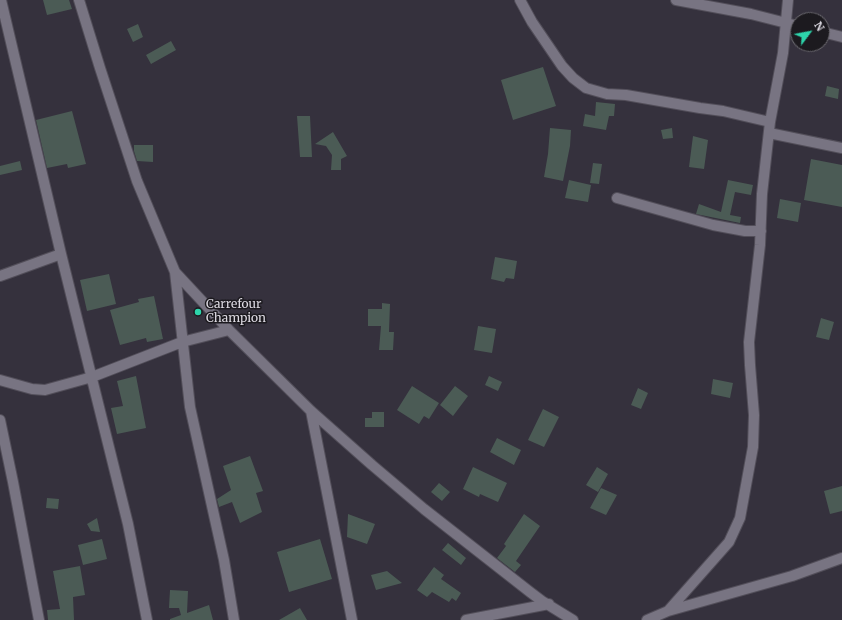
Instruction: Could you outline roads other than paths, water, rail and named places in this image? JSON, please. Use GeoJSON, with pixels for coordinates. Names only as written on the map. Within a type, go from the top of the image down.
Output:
{"type":"FeatureCollection","features":[{"type":"Feature","properties":{"kind":"street"},"geometry":{"type":"LineString","coordinates":[[1,0],[61,254],[128,524],[147,620]]}},
{"type":"Feature","properties":{"kind":"street"},"geometry":{"type":"LineString","coordinates":[[79,0],[137,181],[175,272],[190,407],[224,560],[234,620]]}},
{"type":"Feature","properties":{"kind":"street"},"geometry":{"type":"LineString","coordinates":[[520,0],[532,22],[562,66],[572,78],[586,88],[607,94],[626,95],[723,111],[770,122]]}},
{"type":"Feature","properties":{"kind":"street"},"geometry":{"type":"LineString","coordinates":[[676,0],[751,14],[790,24]]}},
{"type":"Feature","properties":{"kind":"street"},"geometry":{"type":"LineString","coordinates":[[668,611],[729,542],[740,518],[753,447],[754,415],[749,342],[762,230],[762,194],[770,122],[787,23],[788,0]]}},
{"type":"Feature","properties":{"kind":"street"},"geometry":{"type":"LineString","coordinates":[[830,34],[842,36]]}},
{"type":"Feature","properties":{"kind":"street"},"geometry":{"type":"LineString","coordinates":[[769,133],[842,148]]}},
{"type":"Feature","properties":{"kind":"street"},"geometry":{"type":"LineString","coordinates":[[617,198],[713,225],[745,230],[762,230]]}},
{"type":"Feature","properties":{"kind":"street"},"geometry":{"type":"LineString","coordinates":[[0,276],[61,254]]}},
{"type":"Feature","properties":{"kind":"street"},"geometry":{"type":"LineString","coordinates":[[175,272],[229,330],[311,411],[424,509],[530,592],[573,620]]}},
{"type":"Feature","properties":{"kind":"street"},"geometry":{"type":"LineString","coordinates":[[0,380],[32,389],[45,390],[92,377],[182,342],[229,330]]}},
{"type":"Feature","properties":{"kind":"street"},"geometry":{"type":"LineString","coordinates":[[311,411],[352,620]]}},
{"type":"Feature","properties":{"kind":"street"},"geometry":{"type":"LineString","coordinates":[[0,420],[39,620]]}},
{"type":"Feature","properties":{"kind":"street"},"geometry":{"type":"LineString","coordinates":[[647,620],[668,611],[792,576],[842,558]]}},
{"type":"Feature","properties":{"kind":"street"},"geometry":{"type":"LineString","coordinates":[[466,620],[549,604]]}},
{"type":"Feature","properties":{"kind":"place","name":"Carrefour Champion"},"geometry":{"type":"Point","coordinates":[198,312]}}]}
